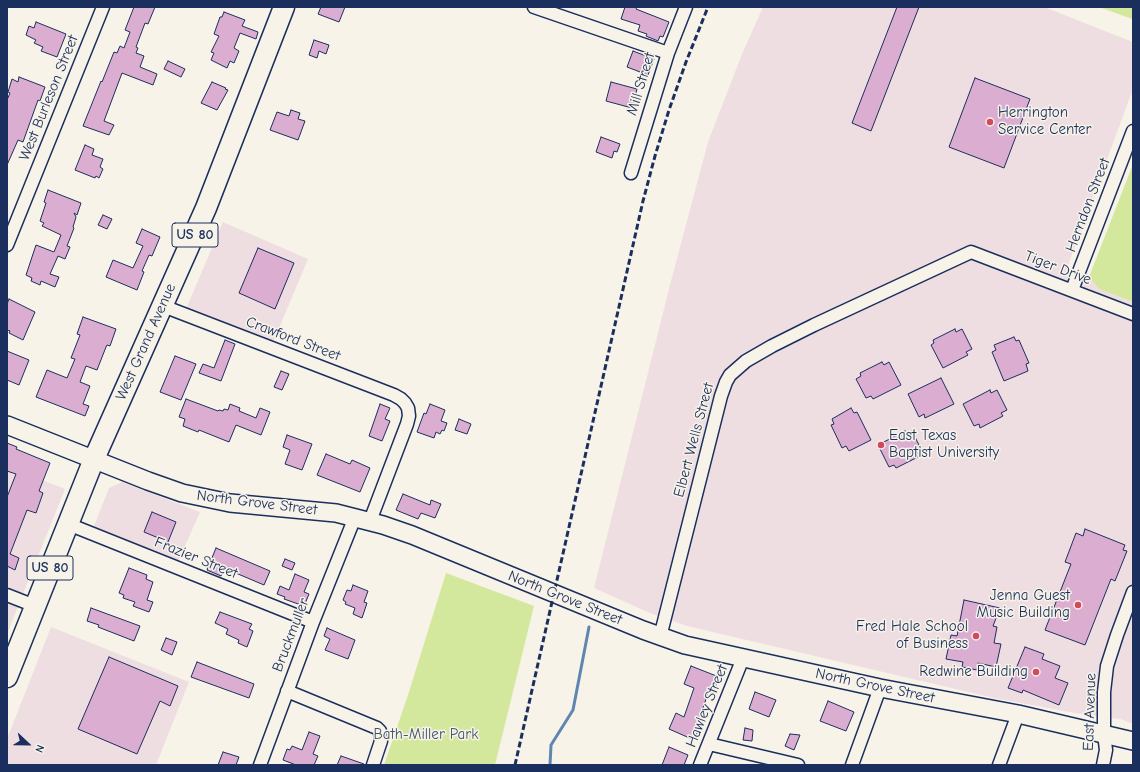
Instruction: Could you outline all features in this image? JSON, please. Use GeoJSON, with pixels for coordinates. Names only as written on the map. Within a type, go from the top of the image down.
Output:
{"type":"FeatureCollection","features":[{"type":"Feature","properties":{"kind":"highway","name":"West Grand Avenue"},"geometry":{"type":"LineString","coordinates":[[7,677],[94,459],[206,208],[284,7]]}},
{"type":"Feature","properties":{"kind":"main road","name":"North Grove Street"},"geometry":{"type":"LineString","coordinates":[[7,425],[166,488],[204,498],[244,504],[319,511],[363,519],[412,535],[660,637],[702,650],[880,688],[1018,714],[1133,741]]}},
{"type":"Feature","properties":{"kind":"street","name":"West Burleson Street"},"geometry":{"type":"LineString","coordinates":[[7,245],[103,7]]}},
{"type":"Feature","properties":{"kind":"street"},"geometry":{"type":"LineString","coordinates":[[534,7],[668,53]]}},
{"type":"Feature","properties":{"kind":"street","name":"Mill Street"},"geometry":{"type":"LineString","coordinates":[[631,173],[668,53],[686,7]]}},
{"type":"Feature","properties":{"kind":"street","name":"Herndon Street"},"geometry":{"type":"LineString","coordinates":[[1072,290],[1133,131]]}},
{"type":"Feature","properties":{"kind":"street","name":"Tiger Drive"},"geometry":{"type":"LineString","coordinates":[[971,252],[1133,314]]}},
{"type":"Feature","properties":{"kind":"street","name":"Elbert Wells Street"},"geometry":{"type":"LineString","coordinates":[[660,637],[721,396],[730,375],[743,363],[772,346],[971,252]]}},
{"type":"Feature","properties":{"kind":"street","name":"Crawford Street"},"geometry":{"type":"LineString","coordinates":[[163,306],[394,395],[401,399],[408,408]]}},
{"type":"Feature","properties":{"kind":"street","name":"Bruckmuller"},"geometry":{"type":"LineString","coordinates":[[260,765],[313,622],[407,424],[409,416],[408,408]]}},
{"type":"Feature","properties":{"kind":"street","name":"Frazier Street"},"geometry":{"type":"LineString","coordinates":[[68,524],[313,622]]}},
{"type":"Feature","properties":{"kind":"street","name":"East Avenue"},"geometry":{"type":"LineString","coordinates":[[1103,765],[1106,750],[1104,734],[1104,692],[1109,660],[1133,592]]}},
{"type":"Feature","properties":{"kind":"street"},"geometry":{"type":"LineString","coordinates":[[7,595],[35,606]]}},
{"type":"Feature","properties":{"kind":"street","name":"Hawley Street"},"geometry":{"type":"LineString","coordinates":[[700,765],[743,658]]}},
{"type":"Feature","properties":{"kind":"street"},"geometry":{"type":"LineString","coordinates":[[852,765],[880,688]]}},
{"type":"Feature","properties":{"kind":"street"},"geometry":{"type":"LineString","coordinates":[[287,691],[372,725],[380,731],[380,746],[373,765]]}},
{"type":"Feature","properties":{"kind":"street"},"geometry":{"type":"LineString","coordinates":[[999,765],[1018,714]]}},
{"type":"Feature","properties":{"kind":"street"},"geometry":{"type":"LineString","coordinates":[[709,744],[798,765]]}},
{"type":"Feature","properties":{"kind":"shaded area","name":"East Texas Baptist University"},"geometry":{"type":"Polygon","coordinates":[[[763,7],[1044,7],[1133,42],[1133,89],[1067,268],[1089,277],[1099,289],[1133,302],[1133,724],[1120,719],[1075,713],[994,698],[687,626],[650,613],[594,588],[671,281],[708,142],[742,54],[763,7]]]}},
{"type":"Feature","properties":{"kind":"shaded area"},"geometry":{"type":"Polygon","coordinates":[[[223,222],[308,259],[272,345],[186,309],[223,222]]]}},
{"type":"Feature","properties":{"kind":"shaded area"},"geometry":{"type":"Polygon","coordinates":[[[7,466],[65,489],[7,634],[7,466]]]}},
{"type":"Feature","properties":{"kind":"shaded area"},"geometry":{"type":"Polygon","coordinates":[[[122,482],[200,512],[177,564],[92,531],[109,488],[122,482]]]}},
{"type":"Feature","properties":{"kind":"shaded area"},"geometry":{"type":"Polygon","coordinates":[[[51,627],[189,682],[156,765],[7,765],[7,739],[51,627]]]}},
{"type":"Feature","properties":{"kind":"green space"},"geometry":{"type":"Polygon","coordinates":[[[1099,7],[1133,7],[1133,20],[1132,19],[1099,7]]]}},
{"type":"Feature","properties":{"kind":"green space"},"geometry":{"type":"Polygon","coordinates":[[[1133,164],[1133,302],[1099,289],[1089,277],[1133,164]]]}},
{"type":"Feature","properties":{"kind":"green space","name":"Bath-Miller Park"},"geometry":{"type":"Polygon","coordinates":[[[446,573],[534,606],[495,765],[384,765],[408,695],[446,573]]]}},
{"type":"Feature","properties":{"kind":"building"},"geometry":{"type":"Polygon","coordinates":[[[134,7],[155,7],[148,24],[145,23],[136,47],[138,48],[136,53],[144,56],[140,67],[157,74],[153,85],[122,73],[104,121],[114,125],[109,135],[83,126],[114,52],[117,53],[120,46],[124,48],[130,32],[125,30],[134,7]]]}},
{"type":"Feature","properties":{"kind":"building"},"geometry":{"type":"Polygon","coordinates":[[[321,7],[345,7],[339,22],[318,14],[321,7]]]}},
{"type":"Feature","properties":{"kind":"building"},"geometry":{"type":"Polygon","coordinates":[[[625,7],[637,7],[636,9],[669,22],[663,37],[660,36],[658,41],[646,36],[647,34],[638,31],[640,25],[621,19],[625,7]]]}},
{"type":"Feature","properties":{"kind":"building"},"geometry":{"type":"Polygon","coordinates":[[[897,7],[919,7],[871,131],[852,123],[897,7]]]}},
{"type":"Feature","properties":{"kind":"building"},"geometry":{"type":"Polygon","coordinates":[[[224,12],[245,20],[242,26],[258,32],[256,39],[240,33],[234,48],[239,51],[234,63],[230,61],[227,68],[211,60],[214,53],[211,52],[219,36],[214,34],[220,17],[222,17],[224,12]]]}},
{"type":"Feature","properties":{"kind":"building"},"geometry":{"type":"Polygon","coordinates":[[[36,22],[66,34],[57,57],[41,51],[43,47],[34,43],[36,40],[26,35],[29,26],[34,28],[36,22]]]}},
{"type":"Feature","properties":{"kind":"building"},"geometry":{"type":"Polygon","coordinates":[[[314,40],[329,45],[326,54],[319,51],[317,58],[309,55],[314,40]]]}},
{"type":"Feature","properties":{"kind":"building"},"geometry":{"type":"Polygon","coordinates":[[[633,51],[654,59],[648,75],[627,67],[633,51]]]}},
{"type":"Feature","properties":{"kind":"building"},"geometry":{"type":"Polygon","coordinates":[[[168,61],[185,69],[181,77],[164,69],[168,61]]]}},
{"type":"Feature","properties":{"kind":"building"},"geometry":{"type":"Polygon","coordinates":[[[19,77],[45,87],[40,101],[38,100],[23,142],[18,140],[7,165],[7,100],[10,93],[8,92],[12,79],[18,82],[19,77]]]}},
{"type":"Feature","properties":{"kind":"building","name":"Herrington Service Center"},"geometry":{"type":"Polygon","coordinates":[[[975,78],[1030,99],[1004,168],[949,147],[975,78]]]}},
{"type":"Feature","properties":{"kind":"building"},"geometry":{"type":"Polygon","coordinates":[[[212,82],[228,90],[217,110],[201,103],[212,82]]]}},
{"type":"Feature","properties":{"kind":"building"},"geometry":{"type":"Polygon","coordinates":[[[611,82],[637,89],[632,108],[606,101],[611,82]]]}},
{"type":"Feature","properties":{"kind":"building"},"geometry":{"type":"Polygon","coordinates":[[[291,110],[300,113],[298,119],[305,121],[298,140],[270,130],[277,112],[289,116],[291,110]]]}},
{"type":"Feature","properties":{"kind":"building"},"geometry":{"type":"Polygon","coordinates":[[[601,137],[620,144],[617,152],[614,151],[612,158],[596,152],[601,137]]]}},
{"type":"Feature","properties":{"kind":"building"},"geometry":{"type":"Polygon","coordinates":[[[85,145],[94,149],[92,155],[103,159],[100,167],[103,169],[99,178],[96,176],[95,178],[75,170],[85,145]]]}},
{"type":"Feature","properties":{"kind":"building"},"geometry":{"type":"Polygon","coordinates":[[[48,190],[81,203],[77,215],[74,213],[76,217],[74,228],[67,246],[70,247],[65,259],[58,256],[50,274],[59,277],[55,287],[41,281],[40,285],[31,281],[32,278],[26,275],[36,245],[54,252],[61,235],[42,226],[44,223],[40,221],[46,203],[44,202],[48,190]]]}},
{"type":"Feature","properties":{"kind":"building"},"geometry":{"type":"Polygon","coordinates":[[[103,215],[112,219],[107,229],[98,225],[103,215]]]}},
{"type":"Feature","properties":{"kind":"building"},"geometry":{"type":"Polygon","coordinates":[[[142,229],[160,237],[152,256],[149,255],[142,271],[144,272],[137,290],[106,277],[113,260],[133,268],[143,246],[136,243],[142,229]]]}},
{"type":"Feature","properties":{"kind":"building"},"geometry":{"type":"Polygon","coordinates":[[[258,248],[294,263],[275,309],[239,293],[258,248]]]}},
{"type":"Feature","properties":{"kind":"building"},"geometry":{"type":"Polygon","coordinates":[[[9,299],[35,312],[23,340],[9,333],[10,331],[7,330],[7,304],[9,299]]]}},
{"type":"Feature","properties":{"kind":"building"},"geometry":{"type":"Polygon","coordinates":[[[83,317],[116,329],[110,346],[107,345],[97,370],[86,366],[80,382],[90,386],[83,404],[89,406],[85,416],[36,397],[47,370],[67,378],[75,359],[71,358],[80,335],[77,334],[83,317]]]}},
{"type":"Feature","properties":{"kind":"building"},"geometry":{"type":"Polygon","coordinates":[[[955,329],[956,332],[962,329],[972,349],[966,352],[968,355],[943,368],[931,345],[934,343],[933,340],[955,329]]]}},
{"type":"Feature","properties":{"kind":"building"},"geometry":{"type":"Polygon","coordinates":[[[1014,337],[1016,341],[1019,340],[1029,363],[1026,364],[1028,371],[1004,381],[992,352],[996,350],[994,345],[1014,337]]]}},
{"type":"Feature","properties":{"kind":"building"},"geometry":{"type":"Polygon","coordinates":[[[225,340],[235,344],[221,381],[199,373],[203,364],[214,368],[225,340]]]}},
{"type":"Feature","properties":{"kind":"building"},"geometry":{"type":"Polygon","coordinates":[[[7,351],[29,360],[19,385],[7,380],[7,351]]]}},
{"type":"Feature","properties":{"kind":"building"},"geometry":{"type":"Polygon","coordinates":[[[175,356],[196,364],[181,400],[160,392],[175,356]]]}},
{"type":"Feature","properties":{"kind":"building"},"geometry":{"type":"Polygon","coordinates":[[[882,362],[884,365],[889,362],[901,385],[873,399],[871,396],[866,398],[856,379],[861,376],[860,373],[882,362]]]}},
{"type":"Feature","properties":{"kind":"building"},"geometry":{"type":"Polygon","coordinates":[[[281,371],[289,374],[282,390],[274,387],[281,371]]]}},
{"type":"Feature","properties":{"kind":"building"},"geometry":{"type":"Polygon","coordinates":[[[941,378],[954,404],[925,418],[924,414],[919,417],[908,394],[941,378]]]}},
{"type":"Feature","properties":{"kind":"building"},"geometry":{"type":"Polygon","coordinates":[[[990,390],[991,393],[997,390],[1007,410],[1001,413],[1003,416],[980,428],[979,424],[974,426],[963,404],[990,390]]]}},
{"type":"Feature","properties":{"kind":"building"},"geometry":{"type":"Polygon","coordinates":[[[186,399],[218,411],[223,411],[224,409],[228,410],[230,404],[240,408],[239,411],[256,418],[260,408],[270,412],[261,435],[236,425],[229,442],[199,430],[198,432],[183,426],[185,419],[179,417],[186,399]]]}},
{"type":"Feature","properties":{"kind":"building"},"geometry":{"type":"Polygon","coordinates":[[[380,404],[390,408],[385,419],[390,421],[382,441],[369,436],[380,404]]]}},
{"type":"Feature","properties":{"kind":"building"},"geometry":{"type":"Polygon","coordinates":[[[430,404],[445,410],[441,421],[447,423],[444,431],[442,430],[440,434],[436,432],[434,438],[417,432],[424,413],[426,414],[430,404]]]}},
{"type":"Feature","properties":{"kind":"building"},"geometry":{"type":"Polygon","coordinates":[[[851,408],[854,413],[857,412],[871,440],[849,451],[846,446],[842,448],[831,425],[834,424],[832,419],[851,408]]]}},
{"type":"Feature","properties":{"kind":"building"},"geometry":{"type":"Polygon","coordinates":[[[459,419],[471,424],[467,434],[455,430],[459,419]]]}},
{"type":"Feature","properties":{"kind":"building"},"geometry":{"type":"Polygon","coordinates":[[[905,431],[907,434],[912,431],[922,451],[916,454],[918,457],[896,468],[894,465],[889,467],[878,445],[905,431]]]}},
{"type":"Feature","properties":{"kind":"building"},"geometry":{"type":"Polygon","coordinates":[[[287,435],[312,444],[302,470],[285,464],[290,450],[283,447],[287,435]]]}},
{"type":"Feature","properties":{"kind":"building"},"geometry":{"type":"Polygon","coordinates":[[[7,443],[17,447],[16,449],[50,463],[39,491],[43,493],[36,513],[27,510],[10,554],[19,558],[15,570],[7,566],[7,497],[16,474],[7,471],[7,443]]]}},
{"type":"Feature","properties":{"kind":"building"},"geometry":{"type":"Polygon","coordinates":[[[326,454],[350,464],[352,460],[370,468],[360,492],[317,475],[326,454]]]}},
{"type":"Feature","properties":{"kind":"building"},"geometry":{"type":"Polygon","coordinates":[[[403,494],[430,505],[431,500],[441,504],[435,518],[421,513],[418,519],[396,510],[403,494]]]}},
{"type":"Feature","properties":{"kind":"building"},"geometry":{"type":"Polygon","coordinates":[[[152,512],[176,522],[168,542],[144,532],[152,512]]]}},
{"type":"Feature","properties":{"kind":"building","name":"Jenna Guest Music Building"},"geometry":{"type":"Polygon","coordinates":[[[1085,529],[1125,545],[1123,550],[1127,551],[1115,581],[1111,579],[1085,645],[1045,630],[1071,564],[1065,562],[1076,533],[1083,536],[1085,529]]]}},
{"type":"Feature","properties":{"kind":"building"},"geometry":{"type":"Polygon","coordinates":[[[216,548],[270,571],[264,585],[224,568],[221,576],[207,570],[216,548]]]}},
{"type":"Feature","properties":{"kind":"building"},"geometry":{"type":"Polygon","coordinates":[[[285,559],[295,563],[292,570],[282,566],[285,559]]]}},
{"type":"Feature","properties":{"kind":"building"},"geometry":{"type":"Polygon","coordinates":[[[129,568],[147,575],[146,579],[153,582],[147,600],[153,602],[149,612],[133,606],[135,602],[123,598],[124,595],[119,593],[129,568]]]}},
{"type":"Feature","properties":{"kind":"building"},"geometry":{"type":"Polygon","coordinates":[[[295,574],[309,580],[304,592],[309,594],[304,606],[284,599],[285,597],[277,594],[280,586],[289,590],[295,574]]]}},
{"type":"Feature","properties":{"kind":"building"},"geometry":{"type":"Polygon","coordinates":[[[353,585],[368,591],[364,602],[367,603],[362,618],[353,614],[355,608],[345,604],[346,602],[343,600],[347,590],[351,591],[353,585]]]}},
{"type":"Feature","properties":{"kind":"building","name":"Fred Hale School of Business"},"geometry":{"type":"Polygon","coordinates":[[[964,600],[1000,608],[993,626],[997,627],[994,643],[1001,644],[996,667],[978,663],[977,670],[962,667],[963,662],[946,659],[951,635],[957,636],[964,600]]]}},
{"type":"Feature","properties":{"kind":"building"},"geometry":{"type":"Polygon","coordinates":[[[91,608],[140,626],[134,641],[98,627],[99,625],[87,621],[91,608]]]}},
{"type":"Feature","properties":{"kind":"building"},"geometry":{"type":"Polygon","coordinates":[[[220,612],[252,624],[249,629],[253,631],[247,647],[238,643],[239,640],[226,634],[228,629],[215,623],[220,612]]]}},
{"type":"Feature","properties":{"kind":"building"},"geometry":{"type":"Polygon","coordinates":[[[327,628],[355,640],[348,659],[325,650],[330,639],[324,636],[327,628]]]}},
{"type":"Feature","properties":{"kind":"building"},"geometry":{"type":"Polygon","coordinates":[[[166,638],[177,642],[172,655],[161,650],[166,638]]]}},
{"type":"Feature","properties":{"kind":"building","name":"Redwine Building"},"geometry":{"type":"Polygon","coordinates":[[[1025,647],[1044,654],[1042,659],[1060,666],[1055,678],[1068,683],[1059,705],[1023,690],[1022,693],[1008,688],[1025,647]]]}},
{"type":"Feature","properties":{"kind":"building"},"geometry":{"type":"Polygon","coordinates":[[[109,657],[178,686],[170,706],[160,701],[137,754],[78,729],[109,657]]]}},
{"type":"Feature","properties":{"kind":"building"},"geometry":{"type":"Polygon","coordinates":[[[197,662],[254,684],[249,698],[191,677],[197,662]]]}},
{"type":"Feature","properties":{"kind":"building"},"geometry":{"type":"Polygon","coordinates":[[[691,666],[719,677],[712,695],[708,693],[698,723],[701,724],[694,740],[669,729],[676,713],[684,717],[694,688],[684,684],[691,666]]]}},
{"type":"Feature","properties":{"kind":"building"},"geometry":{"type":"Polygon","coordinates":[[[755,692],[776,700],[769,717],[749,709],[755,692]]]}},
{"type":"Feature","properties":{"kind":"building"},"geometry":{"type":"Polygon","coordinates":[[[828,701],[854,712],[846,731],[820,721],[828,701]]]}},
{"type":"Feature","properties":{"kind":"building"},"geometry":{"type":"Polygon","coordinates":[[[745,728],[753,730],[752,741],[743,740],[745,728]]]}},
{"type":"Feature","properties":{"kind":"building"},"geometry":{"type":"Polygon","coordinates":[[[309,732],[320,736],[313,754],[318,756],[314,765],[296,765],[283,760],[287,749],[290,750],[292,746],[302,750],[309,732]]]}},
{"type":"Feature","properties":{"kind":"building"},"geometry":{"type":"Polygon","coordinates":[[[790,734],[800,735],[794,750],[785,746],[790,734]]]}},
{"type":"Feature","properties":{"kind":"building"},"geometry":{"type":"Polygon","coordinates":[[[669,747],[688,755],[684,765],[662,765],[669,747]]]}},
{"type":"Feature","properties":{"kind":"building"},"geometry":{"type":"Polygon","coordinates":[[[223,752],[239,757],[236,765],[218,765],[223,752]]]}},
{"type":"Feature","properties":{"kind":"building"},"geometry":{"type":"Polygon","coordinates":[[[341,756],[364,764],[337,765],[341,756]]]}},
{"type":"Feature","properties":{"kind":"waterway"},"geometry":{"type":"LineString","coordinates":[[550,765],[551,745],[573,710],[589,627]]}},
{"type":"Feature","properties":{"kind":"railway"},"geometry":{"type":"LineString","coordinates":[[515,765],[643,201],[669,110],[708,7]]}},
{"type":"Feature","properties":{"kind":"place","name":"Herrington Service Center"},"geometry":{"type":"Point","coordinates":[990,122]}},
{"type":"Feature","properties":{"kind":"place","name":"East Texas Baptist University"},"geometry":{"type":"Point","coordinates":[881,445]}},
{"type":"Feature","properties":{"kind":"place","name":"Jenna Guest Music Building"},"geometry":{"type":"Point","coordinates":[1078,605]}},
{"type":"Feature","properties":{"kind":"place","name":"Fred Hale School of Business"},"geometry":{"type":"Point","coordinates":[976,636]}},
{"type":"Feature","properties":{"kind":"place","name":"Redwine Building"},"geometry":{"type":"Point","coordinates":[1036,672]}}]}
